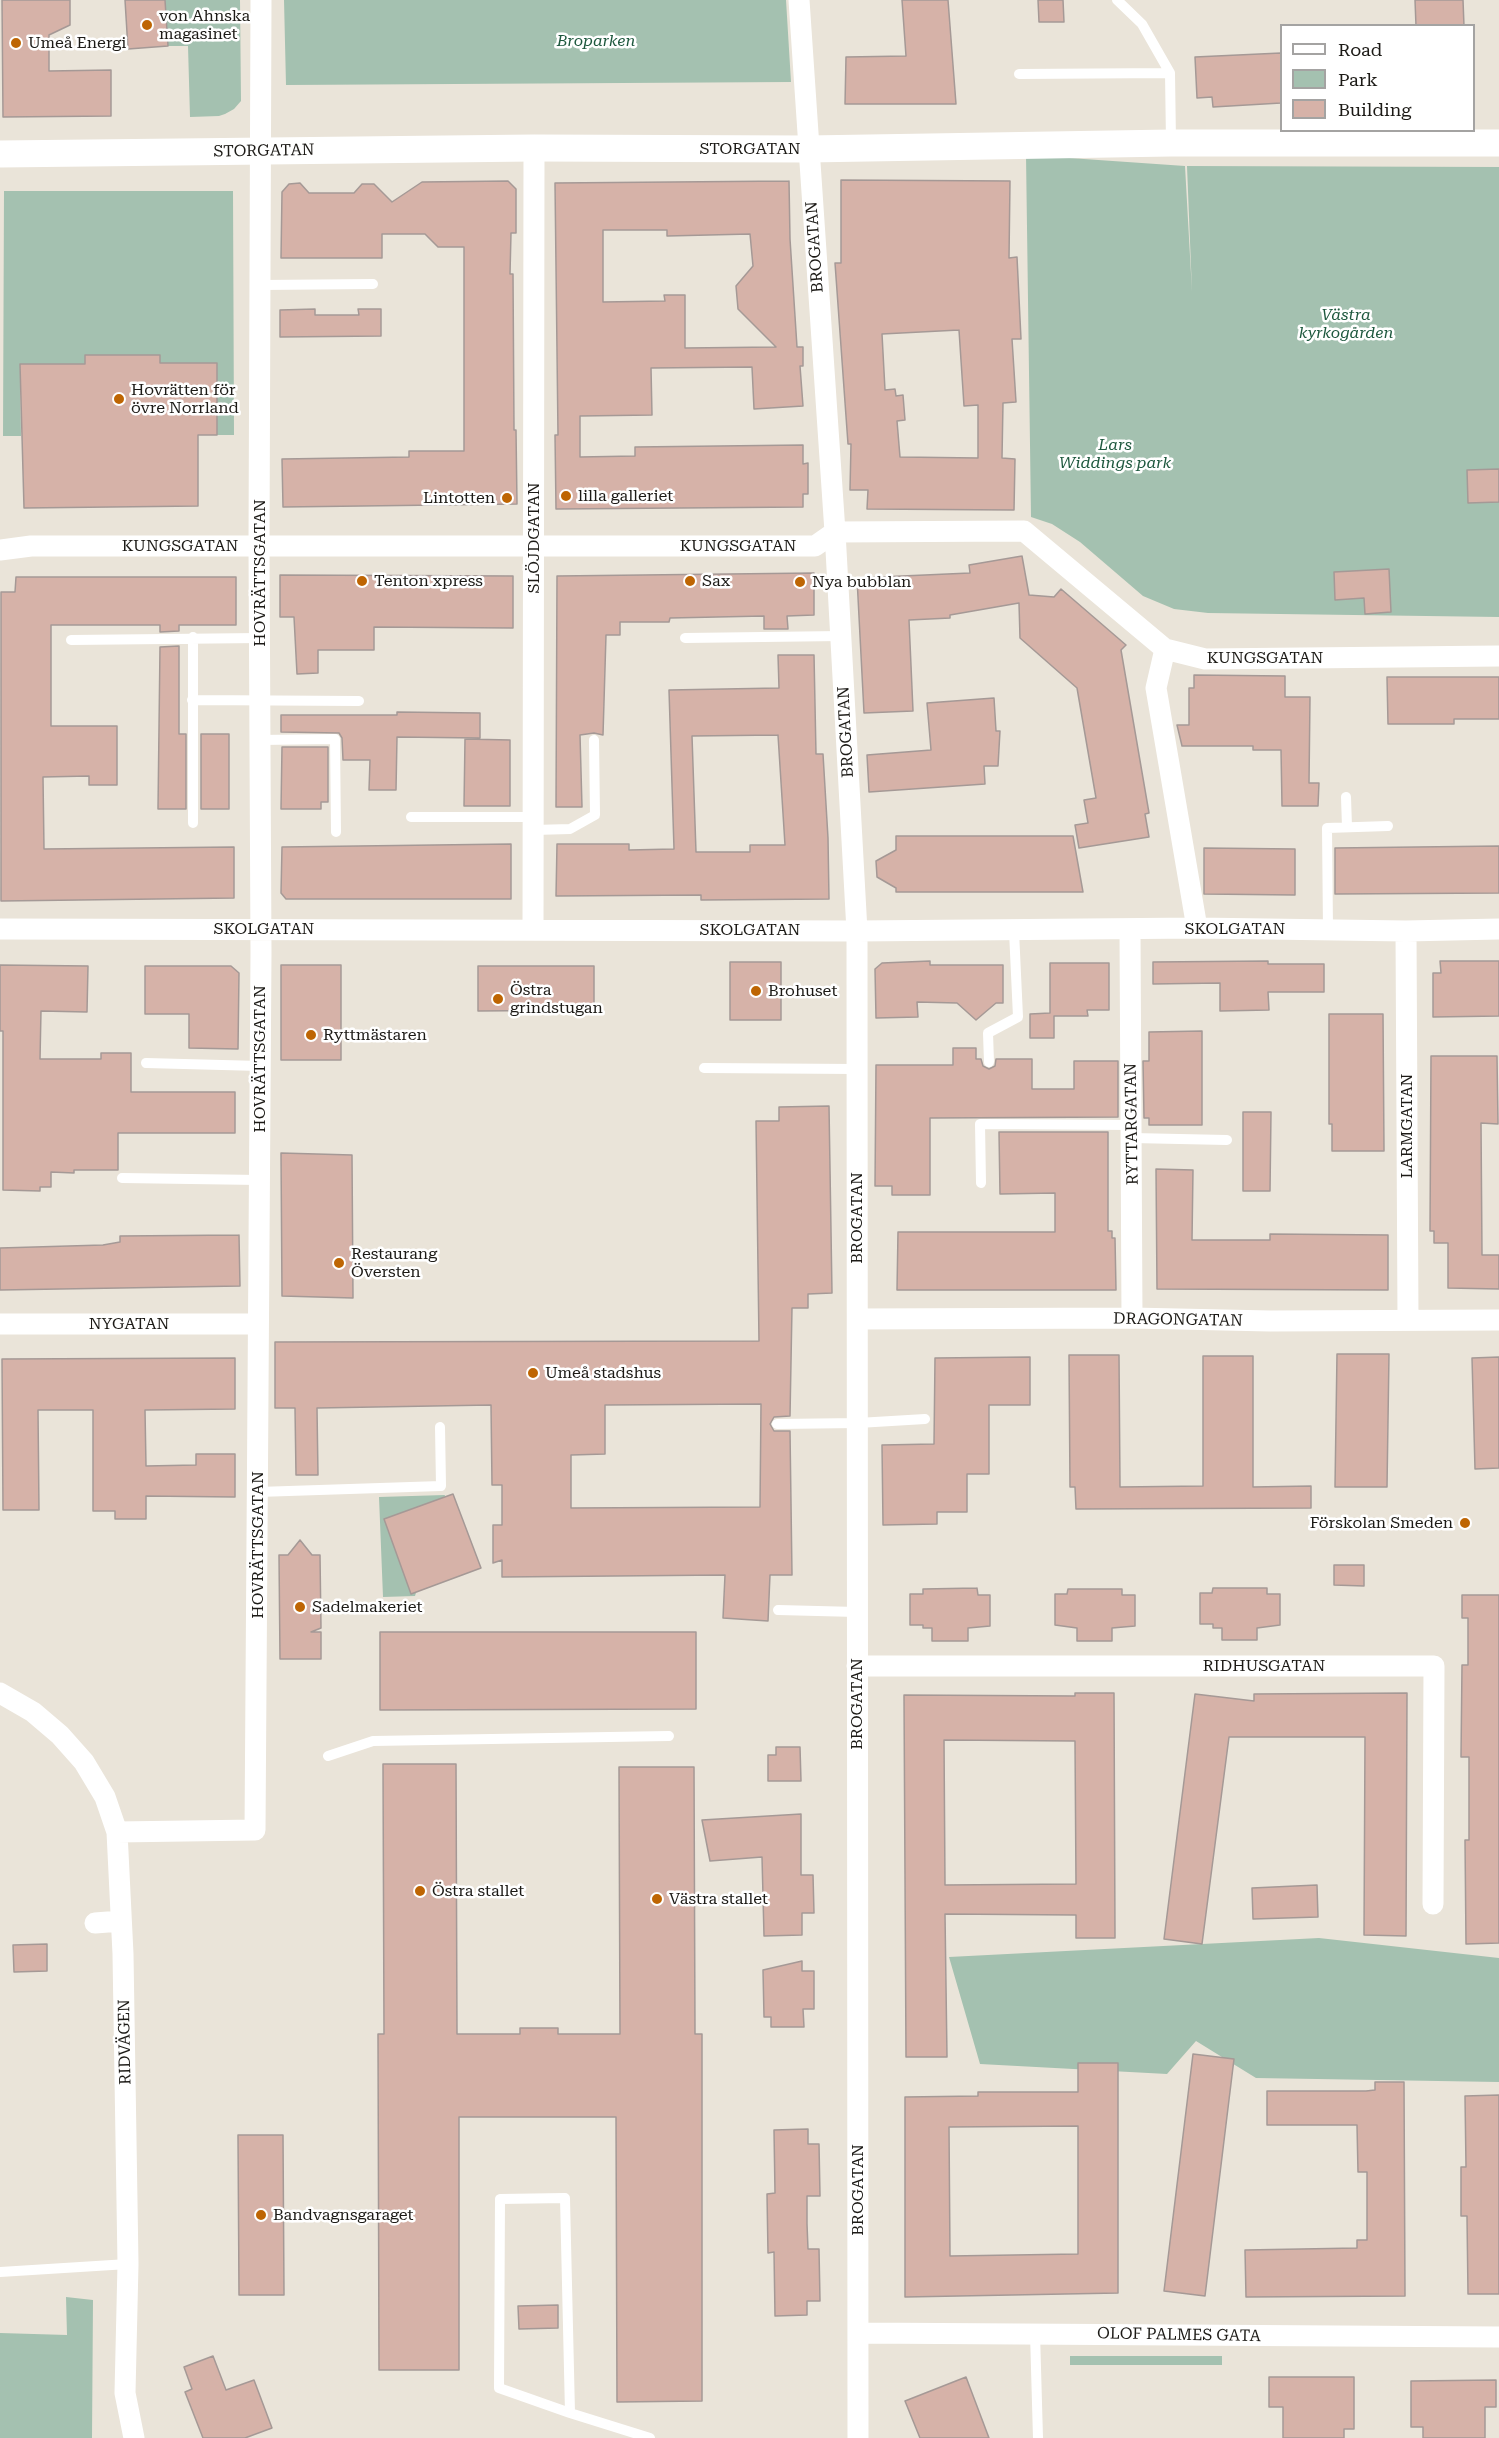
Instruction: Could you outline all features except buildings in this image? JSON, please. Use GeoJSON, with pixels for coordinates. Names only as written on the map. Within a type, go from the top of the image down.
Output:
{"type":"FeatureCollection","features":[{"type":"Feature","properties":{"kind":"street","name":"HOVRÄTTSGATAN"},"geometry":{"type":"LineString","coordinates":[[117,1832],[255,1830],[261,930],[259,546],[261,0]]}},
{"type":"Feature","properties":{"kind":"street","name":"BROGATAN"},"geometry":{"type":"LineString","coordinates":[[799,0],[835,531],[857,931],[858,2438]]}},
{"type":"Feature","properties":{"kind":"street","name":"STORGATAN"},"geometry":{"type":"LineString","coordinates":[[0,154],[534,147],[808,149],[1386,137],[1499,143]]}},
{"type":"Feature","properties":{"kind":"street","name":"SLÖJDGATAN"},"geometry":{"type":"LineString","coordinates":[[533,929],[534,147]]}},
{"type":"Feature","properties":{"kind":"street","name":"KUNGSGATAN"},"geometry":{"type":"LineString","coordinates":[[0,550],[31,546],[815,546],[835,531],[1024,531],[1165,649],[1205,659],[1499,656]]}},
{"type":"Feature","properties":{"kind":"street"},"geometry":{"type":"LineString","coordinates":[[1165,649],[1156,688],[1197,928]]}},
{"type":"Feature","properties":{"kind":"street","name":"SKOLGATAN"},"geometry":{"type":"LineString","coordinates":[[0,929],[857,931],[1197,928],[1406,931],[1499,929]]}},
{"type":"Feature","properties":{"kind":"street","name":"RYTTARGATAN"},"geometry":{"type":"LineString","coordinates":[[1130,930],[1132,1318]]}},
{"type":"Feature","properties":{"kind":"street","name":"LARMGATAN"},"geometry":{"type":"LineString","coordinates":[[1406,931],[1408,1320]]}},
{"type":"Feature","properties":{"kind":"street","name":"DRAGONGATAN"},"geometry":{"type":"LineString","coordinates":[[858,1319],[1132,1318],[1270,1322],[1499,1320]]}},
{"type":"Feature","properties":{"kind":"street","name":"NYGATAN"},"geometry":{"type":"LineString","coordinates":[[0,1324],[258,1324]]}},
{"type":"Feature","properties":{"kind":"street","name":"RIDHUSGATAN"},"geometry":{"type":"LineString","coordinates":[[857,1666],[1434,1666],[1432,1904]]}},
{"type":"Feature","properties":{"kind":"street","name":"RIDVÄGEN"},"geometry":{"type":"LineString","coordinates":[[0,1693],[33,1712],[60,1735],[84,1762],[105,1797],[117,1832],[128,2264],[126,2393],[134,2438]]}},
{"type":"Feature","properties":{"kind":"street"},"geometry":{"type":"LineString","coordinates":[[95,1923],[121,1922]]}},
{"type":"Feature","properties":{"kind":"street","name":"OLOF PALMES GATA"},"geometry":{"type":"LineString","coordinates":[[859,2333],[1499,2337]]}},
{"type":"Feature","properties":{"kind":"lane"},"geometry":{"type":"LineString","coordinates":[[1117,0],[1142,24],[1170,73],[1171,143]]}},
{"type":"Feature","properties":{"kind":"lane"},"geometry":{"type":"LineString","coordinates":[[1019,74],[1170,73]]}},
{"type":"Feature","properties":{"kind":"lane"},"geometry":{"type":"LineString","coordinates":[[261,285],[373,284]]}},
{"type":"Feature","properties":{"kind":"lane"},"geometry":{"type":"LineString","coordinates":[[685,638],[840,636]]}},
{"type":"Feature","properties":{"kind":"lane"},"geometry":{"type":"LineString","coordinates":[[193,637],[193,823]]}},
{"type":"Feature","properties":{"kind":"lane"},"geometry":{"type":"LineString","coordinates":[[71,640],[260,638]]}},
{"type":"Feature","properties":{"kind":"lane"},"geometry":{"type":"LineString","coordinates":[[192,700],[359,700]]}},
{"type":"Feature","properties":{"kind":"lane"},"geometry":{"type":"LineString","coordinates":[[260,740],[335,740],[336,832]]}},
{"type":"Feature","properties":{"kind":"lane"},"geometry":{"type":"LineString","coordinates":[[411,817],[534,824],[570,829],[595,815],[594,740]]}},
{"type":"Feature","properties":{"kind":"lane"},"geometry":{"type":"LineString","coordinates":[[1346,797],[1347,827]]}},
{"type":"Feature","properties":{"kind":"lane"},"geometry":{"type":"LineString","coordinates":[[1328,930],[1327,828],[1388,826]]}},
{"type":"Feature","properties":{"kind":"lane"},"geometry":{"type":"LineString","coordinates":[[989,1062],[988,1033],[1018,1017],[1014,931]]}},
{"type":"Feature","properties":{"kind":"lane"},"geometry":{"type":"LineString","coordinates":[[146,1063],[260,1066]]}},
{"type":"Feature","properties":{"kind":"lane"},"geometry":{"type":"LineString","coordinates":[[704,1068],[856,1070]]}},
{"type":"Feature","properties":{"kind":"lane"},"geometry":{"type":"LineString","coordinates":[[981,1183],[980,1124],[1132,1131],[1227,1140]]}},
{"type":"Feature","properties":{"kind":"lane"},"geometry":{"type":"LineString","coordinates":[[122,1178],[259,1180]]}},
{"type":"Feature","properties":{"kind":"lane"},"geometry":{"type":"LineString","coordinates":[[777,1424],[925,1419]]}},
{"type":"Feature","properties":{"kind":"lane"},"geometry":{"type":"LineString","coordinates":[[258,1492],[441,1486],[440,1427]]}},
{"type":"Feature","properties":{"kind":"lane"},"geometry":{"type":"LineString","coordinates":[[778,1610],[857,1612]]}},
{"type":"Feature","properties":{"kind":"lane"},"geometry":{"type":"LineString","coordinates":[[328,1756],[373,1741],[669,1736]]}},
{"type":"Feature","properties":{"kind":"lane"},"geometry":{"type":"LineString","coordinates":[[570,2413],[565,2198],[500,2199],[499,2388],[570,2413],[651,2438]]}},
{"type":"Feature","properties":{"kind":"lane"},"geometry":{"type":"LineString","coordinates":[[0,2272],[128,2264]]}},
{"type":"Feature","properties":{"kind":"lane"},"geometry":{"type":"LineString","coordinates":[[1035,2333],[1038,2438]]}},
{"type":"Feature","properties":{"kind":"green space"},"geometry":{"type":"Polygon","coordinates":[[[165,0],[240,0],[241,101],[234,109],[219,116],[190,117],[188,46],[168,46],[165,0]]]}},
{"type":"Feature","properties":{"kind":"green space","name":"Broparken"},"geometry":{"type":"Polygon","coordinates":[[[284,0],[786,0],[791,82],[286,85],[284,0]]]}},
{"type":"Feature","properties":{"kind":"green space","name":"Västra kyrkogården"},"geometry":{"type":"Polygon","coordinates":[[[1026,155],[1185,166],[1192,292],[1187,166],[1499,167],[1499,617],[1208,613],[1174,609],[1143,596],[1080,542],[1052,524],[1031,517],[1026,155]]]}},
{"type":"Feature","properties":{"kind":"green space"},"geometry":{"type":"Polygon","coordinates":[[[4,191],[233,191],[234,435],[217,435],[217,363],[160,363],[159,355],[86,355],[85,364],[20,364],[21,436],[3,436],[4,191]]]}},
{"type":"Feature","properties":{"kind":"green space"},"geometry":{"type":"Polygon","coordinates":[[[445,1495],[415,1596],[383,1597],[379,1497],[445,1495]]]}},
{"type":"Feature","properties":{"kind":"green space"},"geometry":{"type":"Polygon","coordinates":[[[1319,1938],[1499,1958],[1499,2082],[1256,2078],[1196,2041],[1167,2074],[980,2064],[949,1957],[1319,1938]]]}},
{"type":"Feature","properties":{"kind":"green space"},"geometry":{"type":"Polygon","coordinates":[[[66,2297],[93,2300],[92,2438],[0,2438],[0,2333],[67,2335],[66,2297]]]}},
{"type":"Feature","properties":{"kind":"green space"},"geometry":{"type":"Polygon","coordinates":[[[1070,2356],[1222,2356],[1222,2365],[1070,2365],[1070,2356]]]}},
{"type":"Feature","properties":{"kind":"place","name":"von Ahnska magasinet"},"geometry":{"type":"Point","coordinates":[147,25]}},
{"type":"Feature","properties":{"kind":"place","name":"Umeå Energi"},"geometry":{"type":"Point","coordinates":[16,43]}},
{"type":"Feature","properties":{"kind":"place","name":"Hovrätten för övre Norrland"},"geometry":{"type":"Point","coordinates":[119,399]}},
{"type":"Feature","properties":{"kind":"place","name":"lilla galleriet"},"geometry":{"type":"Point","coordinates":[566,496]}},
{"type":"Feature","properties":{"kind":"place","name":"Lintotten"},"geometry":{"type":"Point","coordinates":[507,498]}},
{"type":"Feature","properties":{"kind":"place","name":"Tenton xpress"},"geometry":{"type":"Point","coordinates":[362,581]}},
{"type":"Feature","properties":{"kind":"place","name":"Sax"},"geometry":{"type":"Point","coordinates":[690,581]}},
{"type":"Feature","properties":{"kind":"place","name":"Nya bubblan"},"geometry":{"type":"Point","coordinates":[800,582]}},
{"type":"Feature","properties":{"kind":"place","name":"Brohuset"},"geometry":{"type":"Point","coordinates":[756,991]}},
{"type":"Feature","properties":{"kind":"place","name":"Östra grindstugan"},"geometry":{"type":"Point","coordinates":[498,999]}},
{"type":"Feature","properties":{"kind":"place","name":"Ryttmästaren"},"geometry":{"type":"Point","coordinates":[311,1035]}},
{"type":"Feature","properties":{"kind":"place","name":"Restaurang Översten"},"geometry":{"type":"Point","coordinates":[339,1263]}},
{"type":"Feature","properties":{"kind":"place","name":"Umeå stadshus"},"geometry":{"type":"Point","coordinates":[533,1373]}},
{"type":"Feature","properties":{"kind":"place","name":"Förskolan Smeden"},"geometry":{"type":"Point","coordinates":[1465,1523]}},
{"type":"Feature","properties":{"kind":"place","name":"Sadelmakeriet"},"geometry":{"type":"Point","coordinates":[300,1607]}},
{"type":"Feature","properties":{"kind":"place","name":"Östra stallet"},"geometry":{"type":"Point","coordinates":[420,1891]}},
{"type":"Feature","properties":{"kind":"place","name":"Västra stallet"},"geometry":{"type":"Point","coordinates":[657,1899]}},
{"type":"Feature","properties":{"kind":"place","name":"Bandvagnsgaraget"},"geometry":{"type":"Point","coordinates":[261,2215]}},
{"type":"Feature","properties":{"kind":"park label","name":"Lars Widdings park"},"geometry":{"type":"Point","coordinates":[1115,454]}}]}
